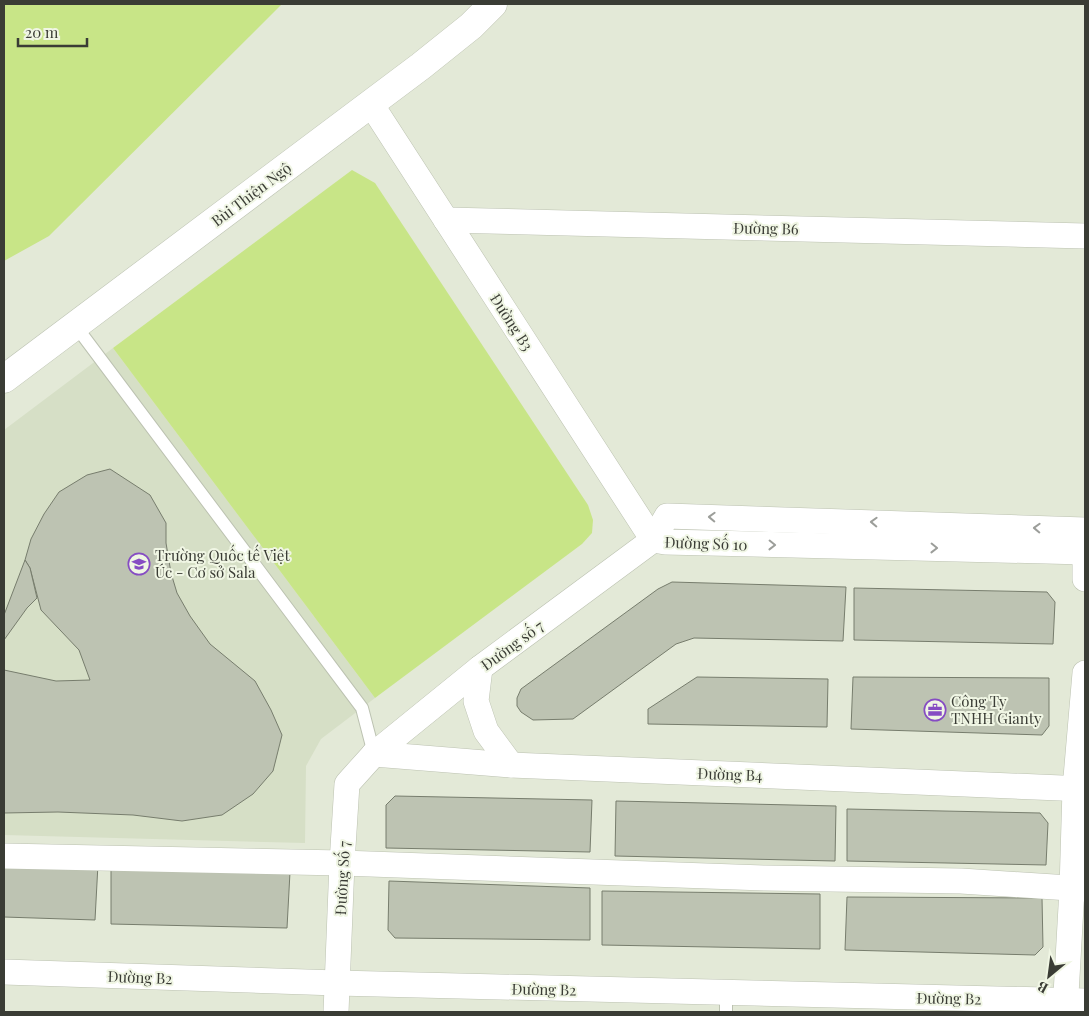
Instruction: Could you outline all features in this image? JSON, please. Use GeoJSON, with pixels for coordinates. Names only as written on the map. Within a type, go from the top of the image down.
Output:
{"type":"FeatureCollection","features":[{"type":"Feature","properties":{"kind":"street","name":"Bùi Thiện Ngộ"},"geometry":{"type":"LineString","coordinates":[[4,379],[371,104],[446,46],[493,4]]}},
{"type":"Feature","properties":{"kind":"street","name":"Đường B3"},"geometry":{"type":"LineString","coordinates":[[371,104],[653,540]]}},
{"type":"Feature","properties":{"kind":"street","name":"Đường B6"},"geometry":{"type":"LineString","coordinates":[[446,220],[1085,236]]}},
{"type":"Feature","properties":{"kind":"street","name":"Đường Số 10"},"geometry":{"type":"LineString","coordinates":[[1085,530],[667,516],[653,540],[665,542],[1085,552]]}},
{"type":"Feature","properties":{"kind":"street"},"geometry":{"type":"LineString","coordinates":[[1085,530],[1085,579]]}},
{"type":"Feature","properties":{"kind":"street","name":"Đường số 7"},"geometry":{"type":"LineString","coordinates":[[374,754],[480,668],[653,540]]}},
{"type":"Feature","properties":{"kind":"street"},"geometry":{"type":"LineString","coordinates":[[480,668],[476,701],[486,731],[511,765]]}},
{"type":"Feature","properties":{"kind":"street"},"geometry":{"type":"LineString","coordinates":[[1072,1005],[1079,889],[1080,789],[1085,673]]}},
{"type":"Feature","properties":{"kind":"street","name":"Đường B4"},"geometry":{"type":"LineString","coordinates":[[374,754],[511,765],[1080,789]]}},
{"type":"Feature","properties":{"kind":"street","name":"Đường Số 7"},"geometry":{"type":"LineString","coordinates":[[336,1012],[342,863],[348,784],[374,754]]}},
{"type":"Feature","properties":{"kind":"street"},"geometry":{"type":"LineString","coordinates":[[4,856],[342,863],[765,878],[961,880],[1079,889]]}},
{"type":"Feature","properties":{"kind":"street","name":"Đường B2"},"geometry":{"type":"LineString","coordinates":[[4,972],[337,984],[726,1003],[1072,1005]]}},
{"type":"Feature","properties":{"kind":"lane"},"geometry":{"type":"LineString","coordinates":[[75,325],[362,708],[374,754]]}},
{"type":"Feature","properties":{"kind":"shaded area","name":"Trường Quốc tế Việt Úc - Cơ sở Sala"},"geometry":{"type":"Polygon","coordinates":[[[113,348],[375,698],[321,739],[306,766],[305,843],[4,835],[4,430],[113,348]]]}},
{"type":"Feature","properties":{"kind":"green space"},"geometry":{"type":"Polygon","coordinates":[[[4,4],[282,4],[49,236],[4,261],[4,4]]]}},
{"type":"Feature","properties":{"kind":"green space"},"geometry":{"type":"Polygon","coordinates":[[[352,170],[375,183],[588,505],[593,520],[592,533],[582,544],[375,698],[113,348],[352,170]]]}},
{"type":"Feature","properties":{"kind":"building"},"geometry":{"type":"Polygon","coordinates":[[[110,469],[150,495],[166,523],[166,543],[171,573],[177,593],[190,616],[210,644],[255,681],[282,735],[273,771],[253,794],[222,815],[182,821],[133,815],[58,812],[4,813],[4,670],[56,681],[90,680],[79,650],[41,610],[30,568],[25,560],[31,539],[44,514],[59,492],[87,475],[110,469]]]}},
{"type":"Feature","properties":{"kind":"building"},"geometry":{"type":"Polygon","coordinates":[[[25,560],[30,568],[37,598],[27,608],[4,640],[4,615],[25,560]]]}},
{"type":"Feature","properties":{"kind":"building"},"geometry":{"type":"Polygon","coordinates":[[[672,582],[846,587],[843,641],[694,638],[676,644],[573,719],[533,720],[521,712],[517,706],[517,698],[521,689],[658,589],[672,582]]]}},
{"type":"Feature","properties":{"kind":"building"},"geometry":{"type":"Polygon","coordinates":[[[854,588],[1047,592],[1055,602],[1053,644],[854,640],[854,588]]]}},
{"type":"Feature","properties":{"kind":"building"},"geometry":{"type":"Polygon","coordinates":[[[697,677],[828,679],[827,727],[648,724],[648,709],[697,677]]]}},
{"type":"Feature","properties":{"kind":"building"},"geometry":{"type":"Polygon","coordinates":[[[853,677],[1049,678],[1049,726],[1042,735],[851,729],[853,677]]]}},
{"type":"Feature","properties":{"kind":"building"},"geometry":{"type":"Polygon","coordinates":[[[395,796],[592,800],[590,852],[386,848],[386,805],[395,796]]]}},
{"type":"Feature","properties":{"kind":"building"},"geometry":{"type":"Polygon","coordinates":[[[616,801],[836,806],[835,861],[615,856],[616,801]]]}},
{"type":"Feature","properties":{"kind":"building"},"geometry":{"type":"Polygon","coordinates":[[[847,809],[1040,813],[1048,823],[1046,865],[847,861],[847,809]]]}},
{"type":"Feature","properties":{"kind":"building"},"geometry":{"type":"Polygon","coordinates":[[[4,863],[98,864],[95,920],[4,917],[4,863]]]}},
{"type":"Feature","properties":{"kind":"building"},"geometry":{"type":"Polygon","coordinates":[[[111,869],[290,872],[287,928],[111,924],[111,869]]]}},
{"type":"Feature","properties":{"kind":"building"},"geometry":{"type":"Polygon","coordinates":[[[389,881],[590,888],[590,940],[395,938],[388,930],[389,881]]]}},
{"type":"Feature","properties":{"kind":"building"},"geometry":{"type":"Polygon","coordinates":[[[602,891],[820,894],[820,949],[602,945],[602,891]]]}},
{"type":"Feature","properties":{"kind":"building"},"geometry":{"type":"Polygon","coordinates":[[[847,897],[1042,898],[1043,947],[1035,955],[845,950],[847,897]]]}},
{"type":"Feature","properties":{"kind":"place","name":"Trường Quốc tế Việt Úc - Cơ sở Sala"},"geometry":{"type":"Point","coordinates":[139,564]}},
{"type":"Feature","properties":{"kind":"place","name":"Công Ty TNHH Gianty"},"geometry":{"type":"Point","coordinates":[935,710]}}]}
